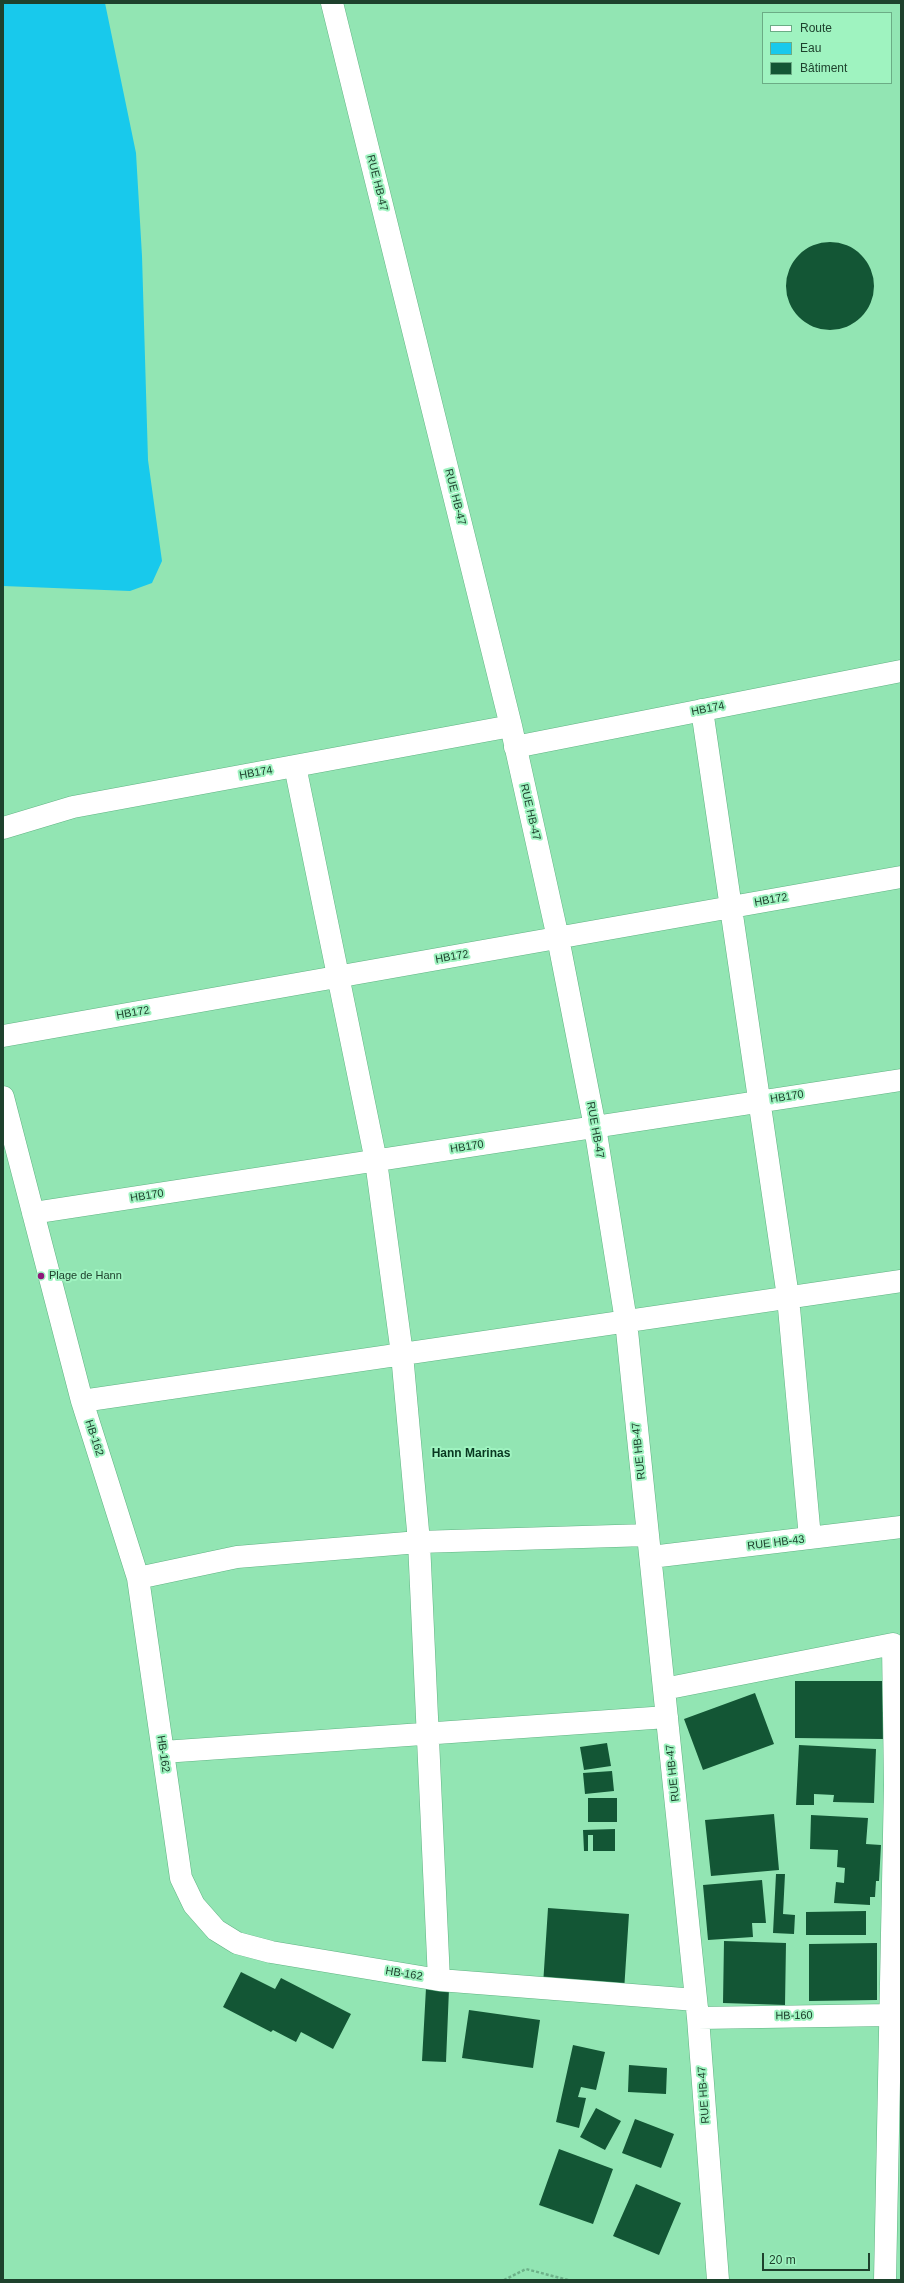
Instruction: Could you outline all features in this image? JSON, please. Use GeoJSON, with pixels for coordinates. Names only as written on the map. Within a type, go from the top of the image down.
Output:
{"type":"FeatureCollection","features":[{"type":"Feature","properties":{"kind":"street","name":"RUE HB-47"},"geometry":{"type":"LineString","coordinates":[[332,3],[511,726],[558,938],[595,1127],[626,1321],[697,2009],[718,2280]]}},
{"type":"Feature","properties":{"kind":"street","name":"HB174"},"geometry":{"type":"LineString","coordinates":[[515,747],[901,671]]}},
{"type":"Feature","properties":{"kind":"street"},"geometry":{"type":"LineString","coordinates":[[702,710],[788,1297],[810,1538]]}},
{"type":"Feature","properties":{"kind":"street","name":"HB174"},"geometry":{"type":"LineString","coordinates":[[3,828],[73,807],[511,726]]}},
{"type":"Feature","properties":{"kind":"street"},"geometry":{"type":"LineString","coordinates":[[295,766],[376,1161],[402,1354],[419,1542],[439,1980]]}},
{"type":"Feature","properties":{"kind":"street","name":"HB172"},"geometry":{"type":"LineString","coordinates":[[3,1036],[901,876]]}},
{"type":"Feature","properties":{"kind":"street","name":"HB170"},"geometry":{"type":"LineString","coordinates":[[33,1214],[901,1080]]}},
{"type":"Feature","properties":{"kind":"street","name":"HB-162"},"geometry":{"type":"LineString","coordinates":[[3,1097],[82,1401],[138,1578],[181,1878],[194,1905],[216,1930],[237,1943],[271,1952],[439,1980],[697,2009]]}},
{"type":"Feature","properties":{"kind":"street"},"geometry":{"type":"LineString","coordinates":[[82,1401],[901,1280]]}},
{"type":"Feature","properties":{"kind":"street","name":"RUE HB-43"},"geometry":{"type":"LineString","coordinates":[[651,1557],[901,1527]]}},
{"type":"Feature","properties":{"kind":"street"},"geometry":{"type":"LineString","coordinates":[[138,1578],[237,1557],[419,1542],[648,1534]]}},
{"type":"Feature","properties":{"kind":"street"},"geometry":{"type":"LineString","coordinates":[[664,1689],[893,1644],[895,1785],[884,2280]]}},
{"type":"Feature","properties":{"kind":"street"},"geometry":{"type":"LineString","coordinates":[[163,1752],[428,1735],[667,1717]]}},
{"type":"Feature","properties":{"kind":"street","name":"HB-160"},"geometry":{"type":"LineString","coordinates":[[697,2009],[890,2015]]}},
{"type":"Feature","properties":{"kind":"path"},"geometry":{"type":"LineString","coordinates":[[504,2280],[526,2269],[568,2280]]}},
{"type":"Feature","properties":{"kind":"water"},"geometry":{"type":"Polygon","coordinates":[[[3,3],[105,3],[136,153],[142,256],[148,460],[162,561],[152,583],[130,591],[3,586],[3,3]]]}},
{"type":"Feature","properties":{"kind":"building"},"geometry":{"type":"Polygon","coordinates":[[[830,242],[847,246],[861,255],[870,269],[874,286],[870,303],[861,317],[847,326],[830,330],[813,326],[799,317],[790,303],[786,286],[790,269],[799,255],[813,246],[830,242]]]}},
{"type":"Feature","properties":{"kind":"building"},"geometry":{"type":"Polygon","coordinates":[[[795,1681],[883,1681],[883,1739],[795,1738],[795,1681]]]}},
{"type":"Feature","properties":{"kind":"building"},"geometry":{"type":"Polygon","coordinates":[[[755,1693],[774,1744],[703,1770],[684,1719],[755,1693]]]}},
{"type":"Feature","properties":{"kind":"building"},"geometry":{"type":"Polygon","coordinates":[[[607,1743],[611,1766],[584,1770],[580,1747],[607,1743]]]}},
{"type":"Feature","properties":{"kind":"building"},"geometry":{"type":"Polygon","coordinates":[[[799,1745],[876,1749],[874,1803],[833,1802],[834,1795],[814,1794],[814,1805],[796,1805],[799,1745]]]}},
{"type":"Feature","properties":{"kind":"building"},"geometry":{"type":"Polygon","coordinates":[[[612,1771],[614,1791],[585,1794],[583,1773],[612,1771]]]}},
{"type":"Feature","properties":{"kind":"building"},"geometry":{"type":"Polygon","coordinates":[[[588,1798],[617,1798],[617,1822],[588,1822],[588,1798]]]}},
{"type":"Feature","properties":{"kind":"building"},"geometry":{"type":"Polygon","coordinates":[[[774,1814],[779,1870],[711,1876],[705,1820],[774,1814]]]}},
{"type":"Feature","properties":{"kind":"building"},"geometry":{"type":"Polygon","coordinates":[[[811,1815],[868,1818],[866,1844],[881,1845],[879,1881],[876,1881],[875,1897],[870,1897],[870,1905],[834,1903],[836,1882],[844,1883],[845,1868],[837,1867],[838,1850],[810,1849],[811,1815]]]}},
{"type":"Feature","properties":{"kind":"building"},"geometry":{"type":"Polygon","coordinates":[[[615,1829],[615,1851],[593,1851],[593,1835],[588,1835],[588,1851],[584,1851],[583,1830],[615,1829]]]}},
{"type":"Feature","properties":{"kind":"building"},"geometry":{"type":"Polygon","coordinates":[[[776,1874],[785,1874],[783,1914],[795,1915],[794,1934],[773,1933],[776,1874]]]}},
{"type":"Feature","properties":{"kind":"building"},"geometry":{"type":"Polygon","coordinates":[[[762,1880],[766,1923],[752,1923],[753,1937],[708,1940],[703,1885],[762,1880]]]}},
{"type":"Feature","properties":{"kind":"building"},"geometry":{"type":"Polygon","coordinates":[[[548,1908],[629,1914],[624,1991],[543,1985],[548,1908]]]}},
{"type":"Feature","properties":{"kind":"building"},"geometry":{"type":"Polygon","coordinates":[[[866,1911],[866,1935],[806,1935],[806,1912],[866,1911]]]}},
{"type":"Feature","properties":{"kind":"building"},"geometry":{"type":"Polygon","coordinates":[[[724,1941],[786,1943],[785,2005],[723,2003],[724,1941]]]}},
{"type":"Feature","properties":{"kind":"building"},"geometry":{"type":"Polygon","coordinates":[[[877,1943],[877,2000],[809,2001],[809,1944],[877,1943]]]}},
{"type":"Feature","properties":{"kind":"building"},"geometry":{"type":"Polygon","coordinates":[[[241,1972],[275,1989],[281,1978],[351,2014],[333,2049],[301,2032],[296,2042],[273,2030],[271,2032],[223,2007],[241,1972]]]}},
{"type":"Feature","properties":{"kind":"building"},"geometry":{"type":"Polygon","coordinates":[[[426,1988],[449,1989],[446,2062],[422,2061],[426,1988]]]}},
{"type":"Feature","properties":{"kind":"building"},"geometry":{"type":"Polygon","coordinates":[[[469,2010],[540,2020],[533,2068],[462,2058],[469,2010]]]}},
{"type":"Feature","properties":{"kind":"building"},"geometry":{"type":"Polygon","coordinates":[[[573,2045],[605,2052],[596,2090],[581,2087],[578,2097],[586,2098],[579,2128],[556,2122],[573,2045]]]}},
{"type":"Feature","properties":{"kind":"building"},"geometry":{"type":"Polygon","coordinates":[[[629,2065],[667,2068],[666,2094],[628,2092],[629,2065]]]}},
{"type":"Feature","properties":{"kind":"building"},"geometry":{"type":"Polygon","coordinates":[[[596,2108],[621,2121],[605,2150],[580,2137],[596,2108]]]}},
{"type":"Feature","properties":{"kind":"building"},"geometry":{"type":"Polygon","coordinates":[[[635,2119],[674,2134],[661,2168],[622,2153],[635,2119]]]}},
{"type":"Feature","properties":{"kind":"building"},"geometry":{"type":"Polygon","coordinates":[[[559,2149],[613,2169],[593,2224],[539,2205],[559,2149]]]}},
{"type":"Feature","properties":{"kind":"building"},"geometry":{"type":"Polygon","coordinates":[[[636,2184],[681,2203],[659,2255],[613,2236],[636,2184]]]}},
{"type":"Feature","properties":{"kind":"place","name":"Plage de Hann"},"geometry":{"type":"Point","coordinates":[41,1276]}},
{"type":"Feature","properties":{"kind":"district","name":"Hann Marinas"},"geometry":{"type":"Point","coordinates":[471,1454]}}]}
